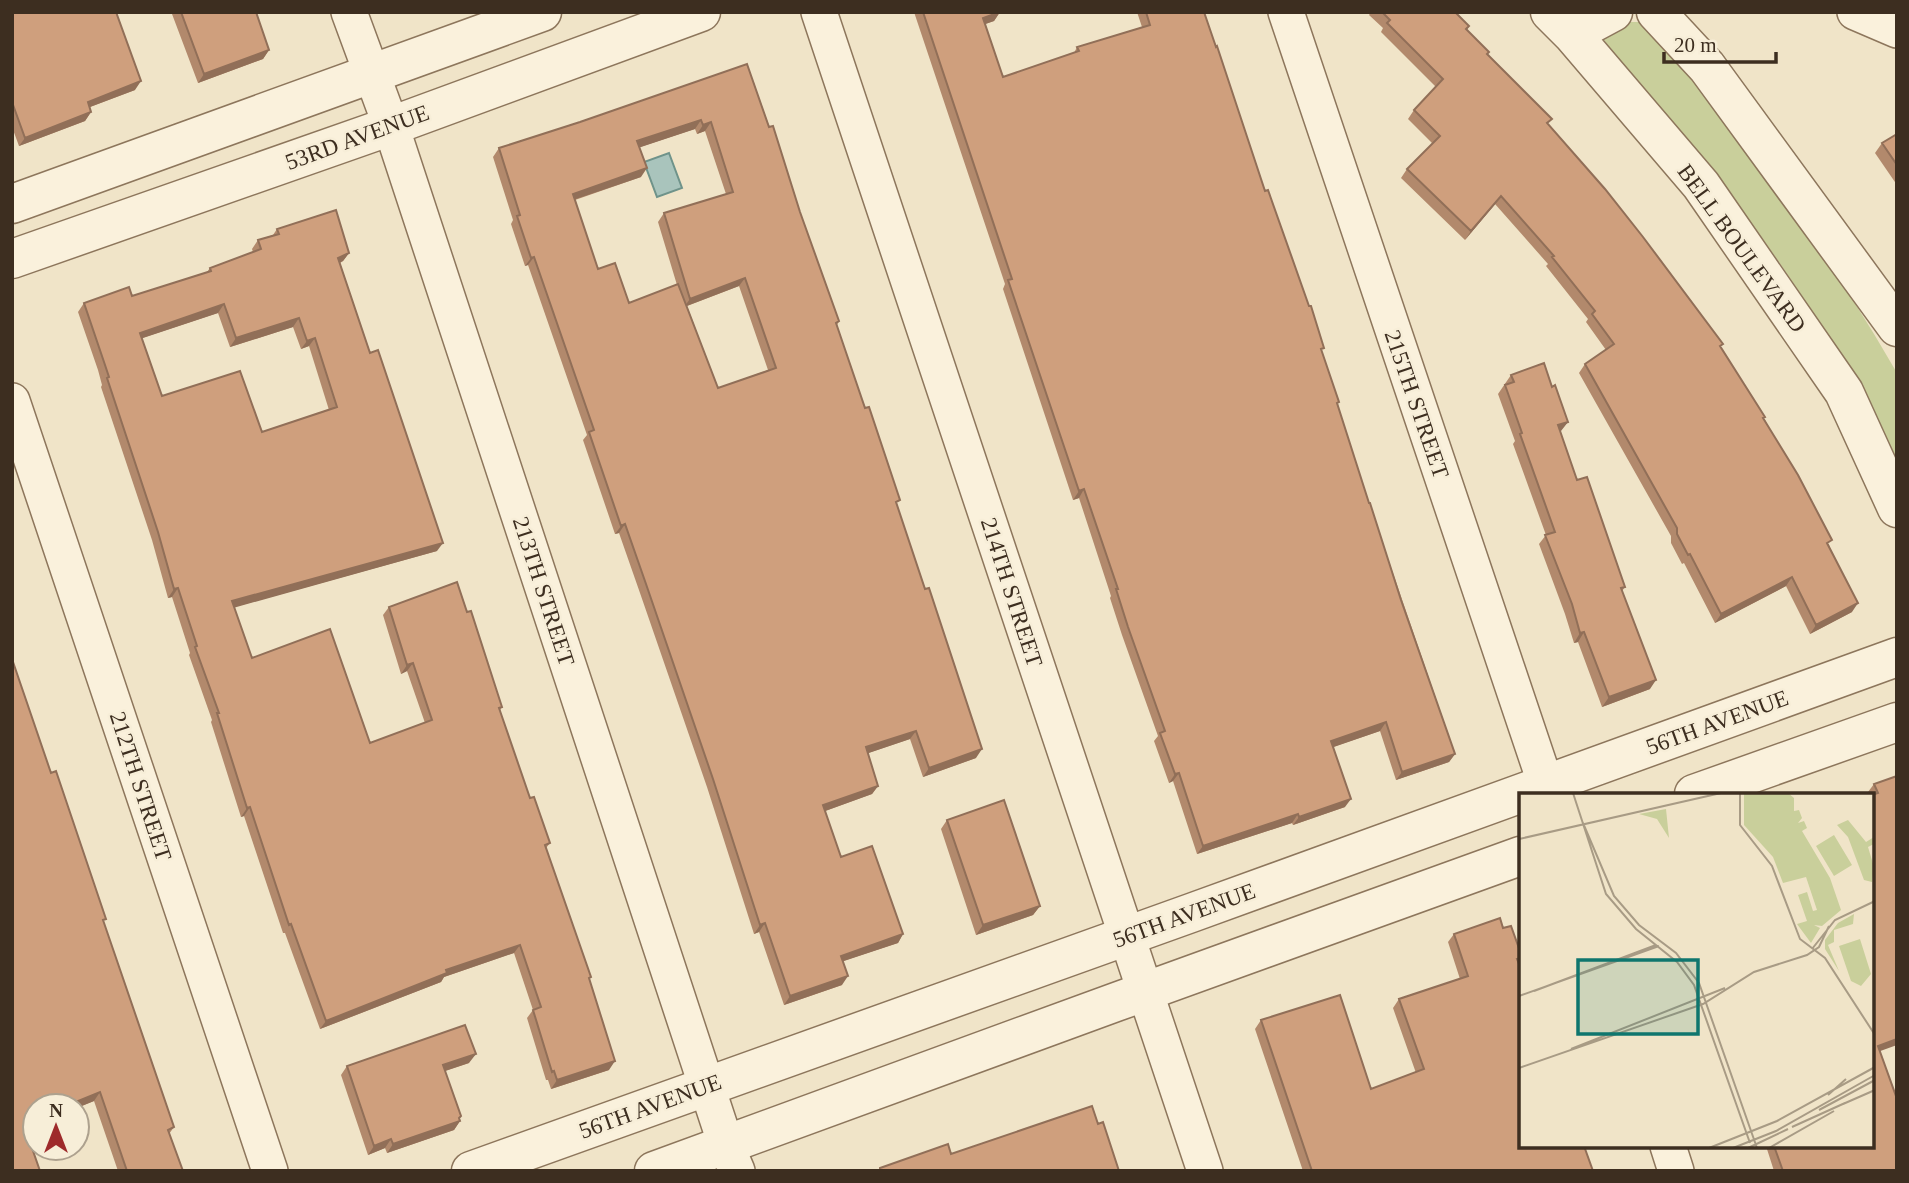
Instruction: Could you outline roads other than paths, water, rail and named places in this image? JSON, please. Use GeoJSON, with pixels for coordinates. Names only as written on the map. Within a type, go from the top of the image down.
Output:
{"type":"FeatureCollection","features":[{"type":"Feature","properties":{"kind":"street","name":"213TH STREET"},"geometry":{"type":"LineString","coordinates":[[349,12],[390,125],[731,1158]]}},
{"type":"Feature","properties":{"kind":"street"},"geometry":{"type":"LineString","coordinates":[[12,204],[542,12]]}},
{"type":"Feature","properties":{"kind":"street","name":"53RD AVENUE"},"geometry":{"type":"LineString","coordinates":[[12,258],[701,12]]}},
{"type":"Feature","properties":{"kind":"street","name":"214TH STREET"},"geometry":{"type":"LineString","coordinates":[[819,12],[1205,1171]]}},
{"type":"Feature","properties":{"kind":"street","name":"215TH STREET"},"geometry":{"type":"LineString","coordinates":[[1286,12],[1547,789]]}},
{"type":"Feature","properties":{"kind":"street"},"geometry":{"type":"LineString","coordinates":[[1561,23],[1613,12]]}},
{"type":"Feature","properties":{"kind":"street"},"geometry":{"type":"LineString","coordinates":[[1656,12],[1707,67],[1897,327]]}},
{"type":"Feature","properties":{"kind":"street"},"geometry":{"type":"LineString","coordinates":[[1855,12],[1897,30]]}},
{"type":"Feature","properties":{"kind":"street","name":"BELL BOULEVARD"},"geometry":{"type":"LineString","coordinates":[[1561,23],[1701,185],[1837,381],[1897,508]]}},
{"type":"Feature","properties":{"kind":"street","name":"212TH STREET"},"geometry":{"type":"LineString","coordinates":[[12,401],[270,1171]]}},
{"type":"Feature","properties":{"kind":"street","name":"56TH AVENUE"},"geometry":{"type":"LineString","coordinates":[[1547,789],[1897,657]]}},
{"type":"Feature","properties":{"kind":"street"},"geometry":{"type":"LineString","coordinates":[[1697,793],[1897,722]]}},
{"type":"Feature","properties":{"kind":"street","name":"56TH AVENUE"},"geometry":{"type":"LineString","coordinates":[[471,1171],[1126,936],[1519,799]]}},
{"type":"Feature","properties":{"kind":"street"},"geometry":{"type":"LineString","coordinates":[[654,1171],[731,1158],[1144,992],[1519,857]]}},
{"type":"Feature","properties":{"kind":"street"},"geometry":{"type":"LineString","coordinates":[[1669,1148],[1676,1171]]}},
{"type":"Feature","properties":{"kind":"water"},"geometry":{"type":"Polygon","coordinates":[[[669,153],[682,188],[657,197],[644,162],[669,153]]]}}]}
